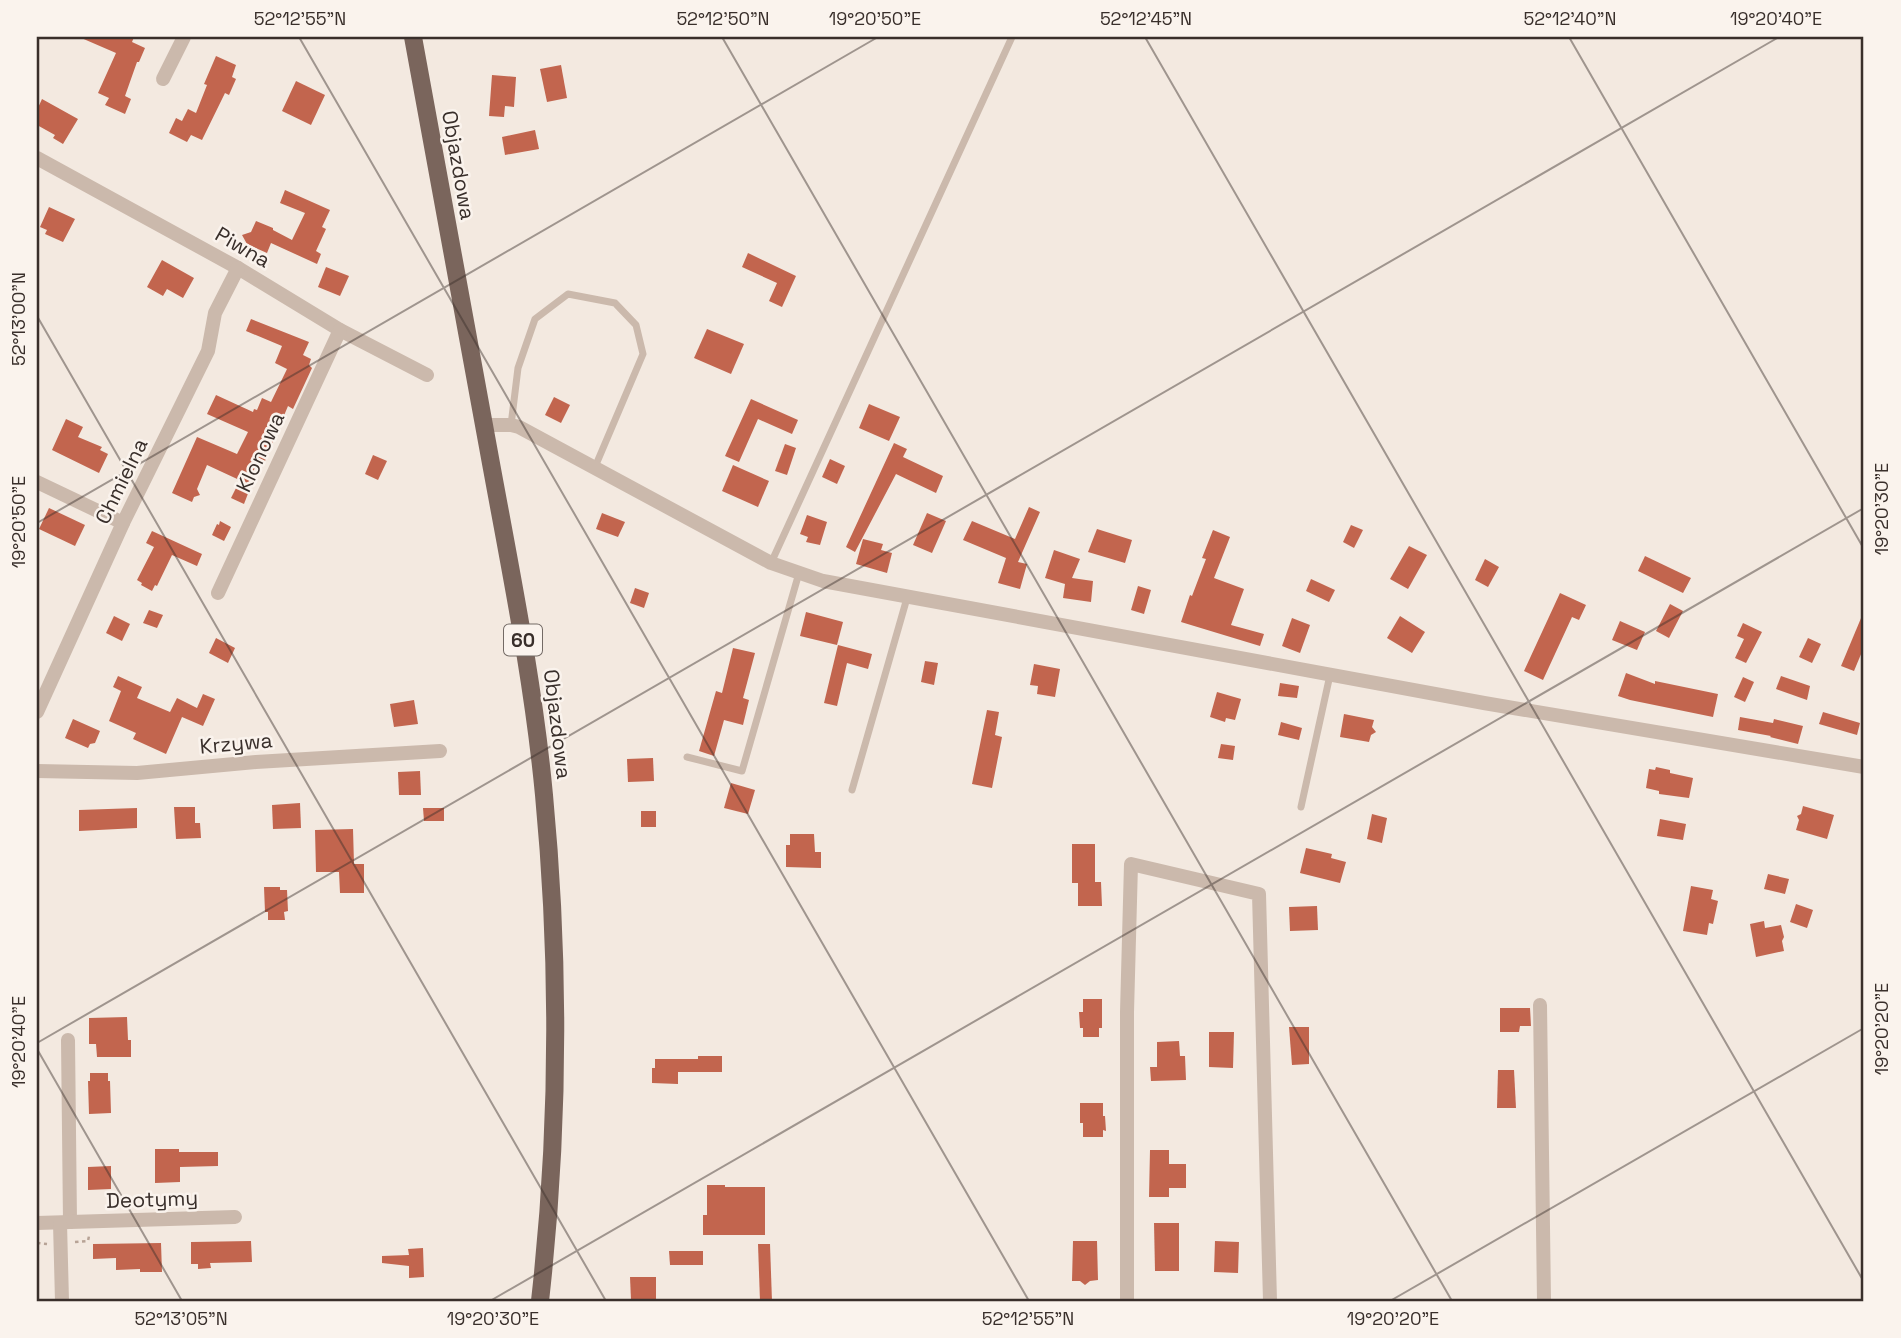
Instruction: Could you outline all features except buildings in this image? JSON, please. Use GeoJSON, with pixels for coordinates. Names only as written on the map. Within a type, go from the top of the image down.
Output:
{"type":"FeatureCollection","features":[{"type":"Feature","properties":{"kind":"main road","name":"Objazdowa"},"geometry":{"type":"LineString","coordinates":[[413,37],[528,673],[544,793],[554,930],[555,1075],[549,1209],[540,1301]]}},
{"type":"Feature","properties":{"kind":"street"},"geometry":{"type":"LineString","coordinates":[[163,79],[184,37]]}},
{"type":"Feature","properties":{"kind":"street","name":"Piwna"},"geometry":{"type":"LineString","coordinates":[[37,158],[238,268],[340,330],[427,375]]}},
{"type":"Feature","properties":{"kind":"street","name":"Chmielna"},"geometry":{"type":"LineString","coordinates":[[37,712],[123,523],[208,351],[215,313],[238,268]]}},
{"type":"Feature","properties":{"kind":"street","name":"Klonowa"},"geometry":{"type":"LineString","coordinates":[[218,593],[340,330]]}},
{"type":"Feature","properties":{"kind":"street"},"geometry":{"type":"LineString","coordinates":[[484,425],[519,427],[771,563],[822,581],[1485,703],[1864,767]]}},
{"type":"Feature","properties":{"kind":"street"},"geometry":{"type":"LineString","coordinates":[[37,482],[123,523]]}},
{"type":"Feature","properties":{"kind":"street","name":"Krzywa"},"geometry":{"type":"LineString","coordinates":[[37,771],[137,773],[256,762],[440,751]]}},
{"type":"Feature","properties":{"kind":"street"},"geometry":{"type":"LineString","coordinates":[[1127,1301],[1126,1012],[1131,864],[1259,894],[1270,1301]]}},
{"type":"Feature","properties":{"kind":"street"},"geometry":{"type":"LineString","coordinates":[[1540,1005],[1544,1301]]}},
{"type":"Feature","properties":{"kind":"street"},"geometry":{"type":"LineString","coordinates":[[62,1301],[68,1040]]}},
{"type":"Feature","properties":{"kind":"street","name":"Deotymy"},"geometry":{"type":"LineString","coordinates":[[37,1223],[235,1217]]}},
{"type":"Feature","properties":{"kind":"lane"},"geometry":{"type":"LineString","coordinates":[[771,563],[1012,37]]}},
{"type":"Feature","properties":{"kind":"lane"},"geometry":{"type":"LineString","coordinates":[[511,425],[518,368],[535,319],[568,295],[615,303],[636,325],[643,354],[595,467]]}},
{"type":"Feature","properties":{"kind":"lane"},"geometry":{"type":"LineString","coordinates":[[687,757],[742,771],[799,573]]}},
{"type":"Feature","properties":{"kind":"lane"},"geometry":{"type":"LineString","coordinates":[[852,790],[907,597]]}},
{"type":"Feature","properties":{"kind":"lane"},"geometry":{"type":"LineString","coordinates":[[1301,807],[1330,675]]}}]}
